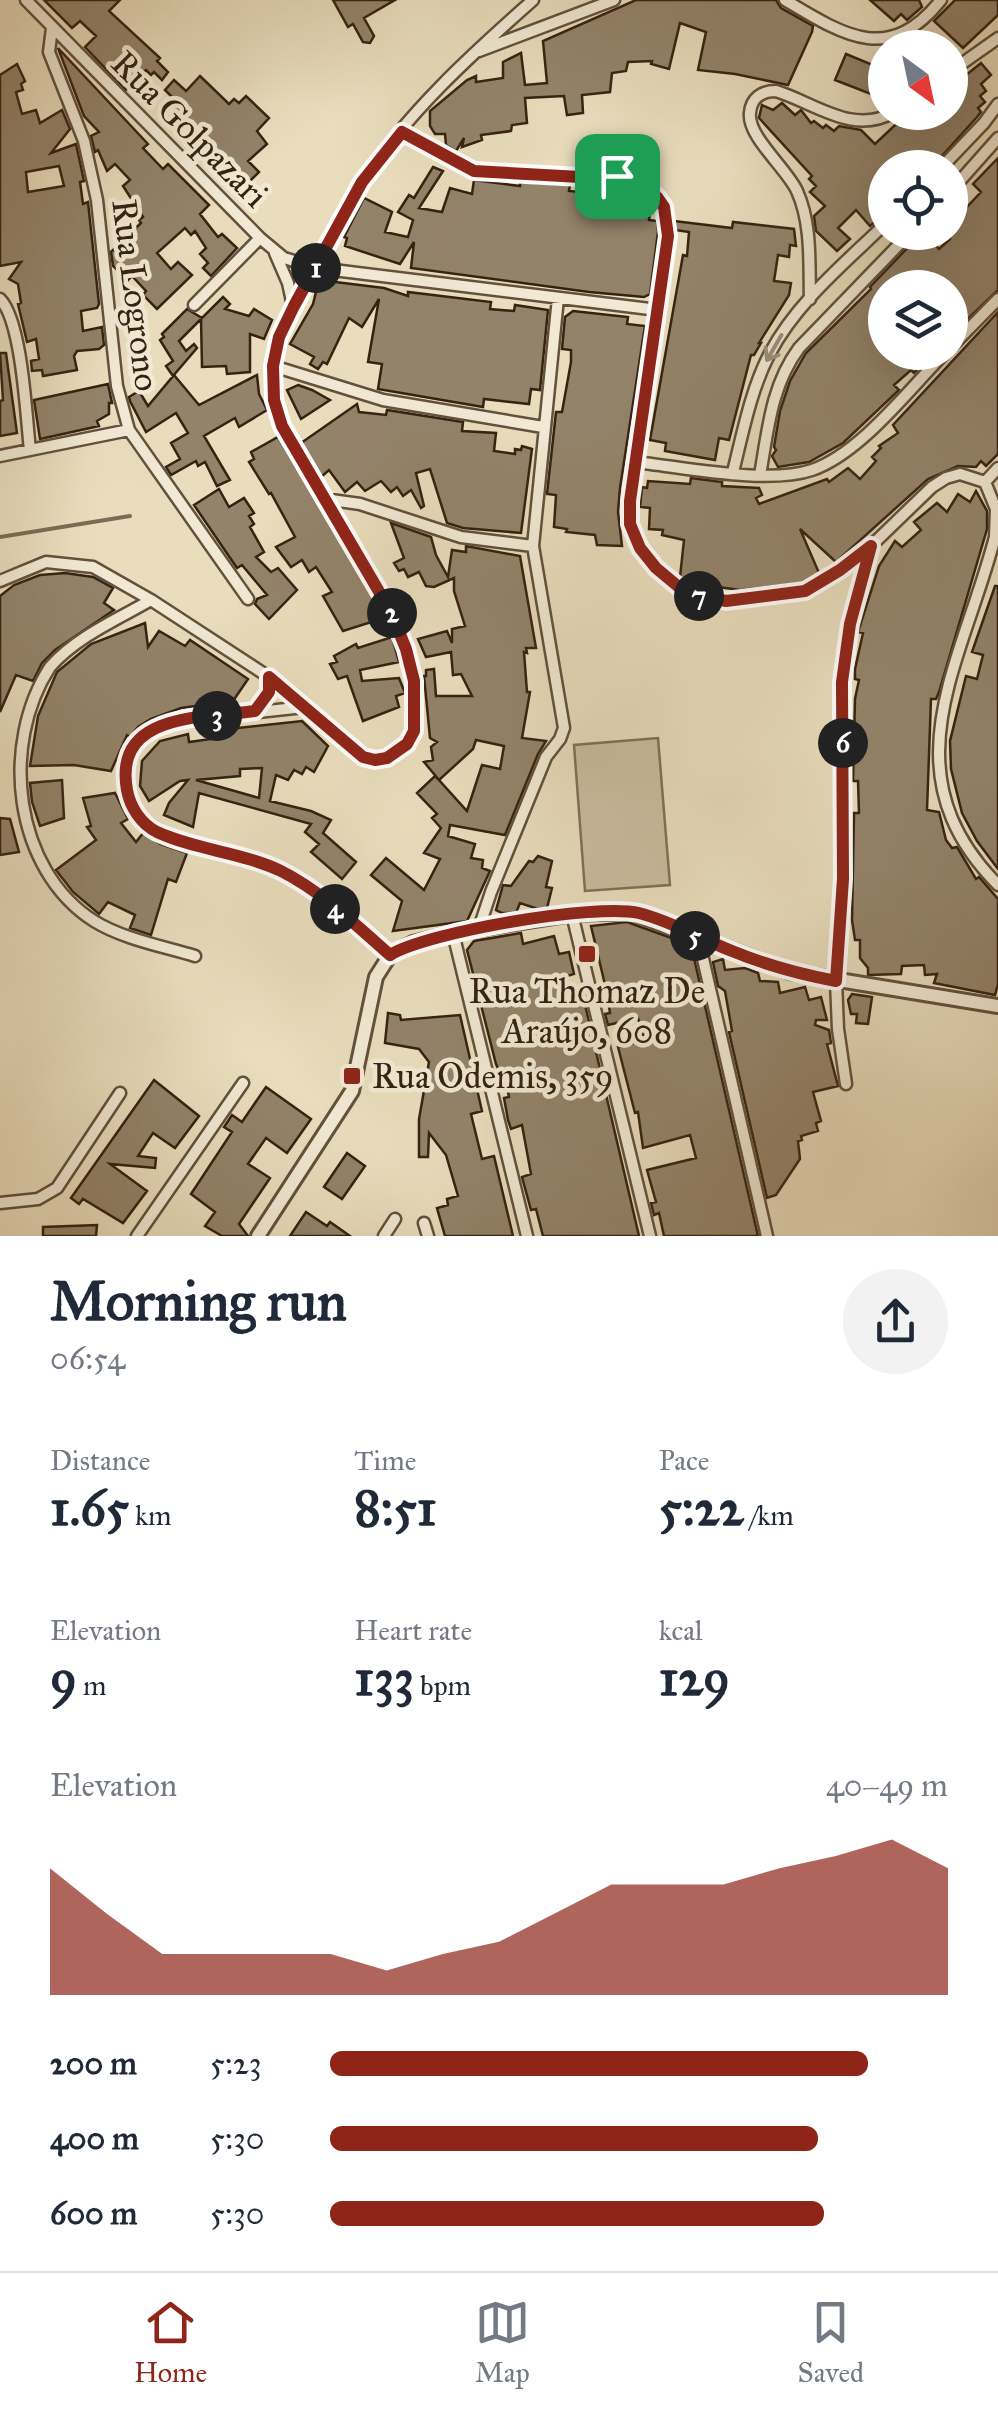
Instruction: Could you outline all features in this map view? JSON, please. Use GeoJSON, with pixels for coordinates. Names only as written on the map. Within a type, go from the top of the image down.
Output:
{"type":"FeatureCollection","features":[{"type":"Feature","properties":{"kind":"street","name":"Rua Golpazari"},"geometry":{"type":"LineString","coordinates":[[26,0],[260,238],[294,262],[658,310]]}},
{"type":"Feature","properties":{"kind":"street"},"geometry":{"type":"LineString","coordinates":[[0,582],[46,562],[92,567],[151,600],[269,677],[352,749],[375,760],[387,758],[407,744],[414,731],[416,711],[406,649],[391,612],[276,412],[273,366],[279,337],[362,182],[473,53],[533,0]]}},
{"type":"Feature","properties":{"kind":"street"},"geometry":{"type":"LineString","coordinates":[[473,53],[614,0]]}},
{"type":"Feature","properties":{"kind":"street"},"geometry":{"type":"LineString","coordinates":[[785,0],[856,37],[874,41],[902,36],[942,0]]}},
{"type":"Feature","properties":{"kind":"street","name":"Rua Logrono"},"geometry":{"type":"LineString","coordinates":[[52,28],[49,52],[84,142],[97,200],[117,386],[128,430],[248,598]]}},
{"type":"Feature","properties":{"kind":"street"},"geometry":{"type":"LineString","coordinates":[[968,59],[998,38]]}},
{"type":"Feature","properties":{"kind":"street"},"geometry":{"type":"LineString","coordinates":[[810,298],[804,210],[788,175],[754,130],[750,112],[754,101],[766,91],[776,91],[842,118],[868,120]]}},
{"type":"Feature","properties":{"kind":"street"},"geometry":{"type":"LineString","coordinates":[[957,150],[998,104]]}},
{"type":"Feature","properties":{"kind":"street"},"geometry":{"type":"LineString","coordinates":[[402,132],[474,171],[617,176],[634,180],[657,197],[667,217],[668,236],[630,501],[633,534],[656,568],[691,594],[726,601],[805,591],[871,546],[946,478],[960,474],[985,482]]}},
{"type":"Feature","properties":{"kind":"street"},"geometry":{"type":"LineString","coordinates":[[968,172],[998,138]]}},
{"type":"Feature","properties":{"kind":"street"},"geometry":{"type":"LineString","coordinates":[[194,305],[260,238]]}},
{"type":"Feature","properties":{"kind":"street"},"geometry":{"type":"LineString","coordinates":[[733,472],[760,376],[772,350],[810,298],[868,241]]}},
{"type":"Feature","properties":{"kind":"street"},"geometry":{"type":"LineString","coordinates":[[760,475],[774,395],[784,369],[799,348],[894,250]]}},
{"type":"Feature","properties":{"kind":"street","name":"Rua Golpazari"},"geometry":{"type":"LineString","coordinates":[[275,252],[294,306]]}},
{"type":"Feature","properties":{"kind":"street"},"geometry":{"type":"LineString","coordinates":[[479,928],[546,757],[564,728],[532,546],[558,298]]}},
{"type":"Feature","properties":{"kind":"street"},"geometry":{"type":"LineString","coordinates":[[0,299],[9,309],[15,329],[30,450]]}},
{"type":"Feature","properties":{"kind":"street"},"geometry":{"type":"LineString","coordinates":[[968,330],[998,300]]}},
{"type":"Feature","properties":{"kind":"street"},"geometry":{"type":"LineString","coordinates":[[273,366],[383,400],[543,427]]}},
{"type":"Feature","properties":{"kind":"street"},"geometry":{"type":"LineString","coordinates":[[634,462],[760,475],[783,476],[812,470],[863,437],[928,370]]}},
{"type":"Feature","properties":{"kind":"street"},"geometry":{"type":"LineString","coordinates":[[0,456],[128,430]]}},
{"type":"Feature","properties":{"kind":"street"},"geometry":{"type":"LineString","coordinates":[[985,482],[998,468]]}},
{"type":"Feature","properties":{"kind":"street"},"geometry":{"type":"LineString","coordinates":[[985,482],[996,509],[995,538],[942,711],[938,771],[953,823],[982,869],[998,886]]}},
{"type":"Feature","properties":{"kind":"street"},"geometry":{"type":"LineString","coordinates":[[324,499],[360,504],[461,537],[532,546]]}},
{"type":"Feature","properties":{"kind":"street"},"geometry":{"type":"LineString","coordinates":[[846,1084],[836,981],[843,879],[842,682],[850,624],[871,546]]}},
{"type":"Feature","properties":{"kind":"street"},"geometry":{"type":"LineString","coordinates":[[151,600],[76,644],[50,667],[20,724],[14,794],[29,847],[46,876],[67,900],[96,922],[195,956]]}},
{"type":"Feature","properties":{"kind":"street"},"geometry":{"type":"LineString","coordinates":[[255,711],[269,692],[269,677]]}},
{"type":"Feature","properties":{"kind":"street"},"geometry":{"type":"LineString","coordinates":[[304,708],[255,711],[153,727],[140,737],[126,768],[132,806],[155,831],[247,857],[284,872],[390,955]]}},
{"type":"Feature","properties":{"kind":"street"},"geometry":{"type":"LineString","coordinates":[[258,1236],[352,1091],[376,977],[390,955],[413,943],[572,914],[638,913],[774,968],[998,1006]]}},
{"type":"Feature","properties":{"kind":"street"},"geometry":{"type":"LineString","coordinates":[[572,914],[650,1236]]}},
{"type":"Feature","properties":{"kind":"street"},"geometry":{"type":"LineString","coordinates":[[453,933],[527,1236]]}},
{"type":"Feature","properties":{"kind":"street"},"geometry":{"type":"LineString","coordinates":[[698,937],[767,1236]]}},
{"type":"Feature","properties":{"kind":"street"},"geometry":{"type":"LineString","coordinates":[[137,1236],[244,1083]]}},
{"type":"Feature","properties":{"kind":"street"},"geometry":{"type":"LineString","coordinates":[[0,1204],[38,1199],[57,1188],[120,1093]]}},
{"type":"Feature","properties":{"kind":"street"},"geometry":{"type":"LineString","coordinates":[[384,1236],[395,1220]]}},
{"type":"Feature","properties":{"kind":"street"},"geometry":{"type":"LineString","coordinates":[[424,1223],[428,1236]]}},
{"type":"Feature","properties":{"kind":"shaded area"},"geometry":{"type":"Polygon","coordinates":[[[658,738],[670,885],[585,891],[574,745],[658,738]]]}},
{"type":"Feature","properties":{"kind":"building"},"geometry":{"type":"Polygon","coordinates":[[[44,0],[120,0],[109,11],[160,58],[157,61],[168,72],[162,80],[146,70],[126,90],[85,47],[96,36],[80,21],[72,28],[44,0]]]}},
{"type":"Feature","properties":{"kind":"building"},"geometry":{"type":"Polygon","coordinates":[[[333,0],[395,0],[364,18],[374,36],[370,43],[363,42],[353,24],[348,27],[333,0]]]}},
{"type":"Feature","properties":{"kind":"building"},"geometry":{"type":"Polygon","coordinates":[[[636,0],[776,0],[781,8],[813,26],[788,85],[698,70],[706,32],[680,23],[669,69],[651,64],[652,61],[628,62],[626,71],[612,73],[610,92],[582,95],[583,113],[567,115],[564,96],[525,98],[527,123],[512,125],[511,131],[481,135],[482,140],[462,147],[464,138],[456,151],[446,145],[445,134],[435,134],[430,126],[430,111],[467,80],[476,76],[476,82],[503,78],[503,62],[521,53],[525,85],[547,83],[543,41],[636,0]]]}},
{"type":"Feature","properties":{"kind":"building"},"geometry":{"type":"Polygon","coordinates":[[[870,0],[919,0],[922,7],[907,20],[901,14],[894,21],[870,0]]]}},
{"type":"Feature","properties":{"kind":"building"},"geometry":{"type":"Polygon","coordinates":[[[955,0],[998,0],[998,15],[968,43],[968,30],[944,30],[934,21],[955,0]]]}},
{"type":"Feature","properties":{"kind":"building"},"geometry":{"type":"Polygon","coordinates":[[[58,48],[148,144],[143,148],[163,169],[168,164],[209,205],[200,214],[218,237],[222,234],[237,248],[211,276],[203,268],[208,263],[200,254],[206,248],[195,231],[191,235],[185,228],[157,253],[171,269],[178,262],[192,275],[157,309],[132,276],[128,280],[113,266],[111,252],[143,217],[123,186],[130,180],[115,164],[107,171],[98,150],[95,152],[91,136],[99,132],[84,116],[58,48]]]}},
{"type":"Feature","properties":{"kind":"building"},"geometry":{"type":"Polygon","coordinates":[[[846,54],[868,63],[868,93],[835,80],[846,54]]]}},
{"type":"Feature","properties":{"kind":"building"},"geometry":{"type":"Polygon","coordinates":[[[981,63],[991,75],[981,84],[986,91],[980,96],[985,102],[978,108],[981,112],[968,127],[968,73],[981,63]]]}},
{"type":"Feature","properties":{"kind":"building"},"geometry":{"type":"Polygon","coordinates":[[[17,64],[25,81],[21,84],[23,90],[16,92],[22,114],[36,110],[40,123],[62,110],[70,129],[51,153],[76,144],[84,181],[80,182],[83,204],[88,202],[99,304],[97,308],[81,311],[83,331],[102,327],[104,345],[77,351],[77,370],[43,376],[42,370],[32,371],[31,361],[39,359],[36,339],[27,342],[18,304],[18,284],[9,279],[21,262],[0,266],[0,75],[17,64]],[[59,166],[26,172],[28,192],[64,186],[59,166]]]}},
{"type":"Feature","properties":{"kind":"building"},"geometry":{"type":"Polygon","coordinates":[[[200,76],[229,104],[234,99],[239,103],[246,96],[269,118],[257,131],[267,144],[248,161],[259,172],[246,185],[169,106],[175,100],[165,90],[174,80],[186,91],[200,76]]]}},
{"type":"Feature","properties":{"kind":"building"},"geometry":{"type":"Polygon","coordinates":[[[782,103],[795,115],[801,110],[811,123],[823,128],[826,125],[834,131],[839,126],[861,130],[875,144],[890,130],[965,130],[947,150],[868,150],[868,224],[856,210],[838,228],[850,239],[837,251],[816,231],[814,216],[825,206],[810,192],[816,186],[809,179],[812,176],[759,118],[762,105],[773,110],[782,103]]]}},
{"type":"Feature","properties":{"kind":"building"},"geometry":{"type":"Polygon","coordinates":[[[998,158],[998,290],[968,319],[968,270],[886,270],[905,250],[968,250],[968,206],[981,192],[973,184],[998,158]]]}},
{"type":"Feature","properties":{"kind":"building"},"geometry":{"type":"Polygon","coordinates":[[[433,167],[443,171],[419,208],[442,212],[450,188],[472,194],[474,180],[520,186],[520,182],[570,185],[569,191],[651,204],[649,220],[657,221],[658,232],[650,294],[644,297],[589,292],[411,268],[414,242],[400,264],[345,246],[344,237],[364,198],[392,212],[385,232],[408,237],[413,220],[398,212],[409,195],[414,198],[433,167]]]}},
{"type":"Feature","properties":{"kind":"building"},"geometry":{"type":"Polygon","coordinates":[[[674,221],[732,228],[733,222],[794,229],[796,246],[790,245],[789,257],[778,255],[774,281],[791,283],[789,295],[751,355],[729,440],[719,438],[715,460],[665,451],[666,443],[650,440],[683,255],[687,256],[689,232],[675,230],[674,221]]]}},
{"type":"Feature","properties":{"kind":"building"},"geometry":{"type":"Polygon","coordinates":[[[319,280],[384,288],[408,296],[408,292],[491,302],[490,309],[514,311],[515,305],[548,310],[540,390],[531,389],[529,404],[484,399],[483,407],[378,389],[382,364],[368,362],[379,299],[362,327],[349,318],[327,364],[323,362],[318,369],[310,364],[314,357],[290,344],[313,304],[319,280]]]}},
{"type":"Feature","properties":{"kind":"building"},"geometry":{"type":"Polygon","coordinates":[[[868,292],[868,370],[911,370],[894,385],[899,390],[843,443],[809,462],[778,467],[772,456],[780,411],[790,381],[806,353],[868,292]]]}},
{"type":"Feature","properties":{"kind":"building"},"geometry":{"type":"Polygon","coordinates":[[[223,297],[230,304],[225,309],[249,316],[254,309],[272,320],[264,339],[250,334],[250,372],[227,374],[226,366],[202,367],[201,319],[179,341],[186,351],[194,344],[197,348],[173,376],[166,366],[173,361],[160,340],[162,334],[187,309],[202,318],[223,297]]]}},
{"type":"Feature","properties":{"kind":"building"},"geometry":{"type":"Polygon","coordinates":[[[573,311],[628,317],[627,324],[645,326],[620,488],[622,546],[597,545],[595,535],[554,527],[556,495],[547,494],[556,412],[562,412],[571,362],[571,350],[562,349],[565,317],[573,311]]]}},
{"type":"Feature","properties":{"kind":"building"},"geometry":{"type":"Polygon","coordinates":[[[998,312],[998,454],[986,466],[981,461],[976,467],[958,466],[928,479],[836,562],[800,529],[819,573],[802,583],[740,590],[718,587],[718,591],[694,586],[680,577],[684,540],[662,535],[663,530],[649,529],[650,508],[640,507],[642,487],[647,488],[648,481],[690,484],[691,478],[722,482],[722,486],[759,488],[759,504],[827,479],[829,482],[848,468],[860,479],[876,461],[872,457],[879,446],[898,433],[893,425],[944,370],[968,370],[968,344],[998,312]]]}},
{"type":"Feature","properties":{"kind":"building"},"geometry":{"type":"Polygon","coordinates":[[[0,353],[6,353],[17,433],[0,436],[3,400],[0,353]]]}},
{"type":"Feature","properties":{"kind":"building"},"geometry":{"type":"Polygon","coordinates":[[[174,375],[199,405],[257,375],[259,394],[267,410],[239,427],[235,418],[204,436],[230,480],[217,486],[205,462],[198,466],[196,461],[171,475],[166,467],[180,459],[171,443],[188,433],[176,413],[146,432],[130,401],[129,397],[139,391],[148,406],[174,375]]]}},
{"type":"Feature","properties":{"kind":"building"},"geometry":{"type":"Polygon","coordinates":[[[108,384],[112,403],[109,414],[97,421],[99,426],[40,439],[34,400],[108,384]]]}},
{"type":"Feature","properties":{"kind":"building"},"geometry":{"type":"Polygon","coordinates":[[[298,385],[330,400],[301,419],[287,390],[298,385]]]}},
{"type":"Feature","properties":{"kind":"building"},"geometry":{"type":"Polygon","coordinates":[[[357,404],[359,412],[386,415],[387,410],[463,422],[462,431],[496,433],[494,451],[515,454],[515,449],[521,450],[522,446],[532,449],[521,533],[447,523],[430,469],[416,473],[424,506],[421,508],[411,490],[403,496],[397,487],[391,492],[381,481],[365,491],[357,482],[345,492],[329,470],[321,477],[301,443],[357,404]]]}},
{"type":"Feature","properties":{"kind":"building"},"geometry":{"type":"Polygon","coordinates":[[[278,437],[384,618],[343,631],[323,596],[332,592],[316,567],[309,572],[302,560],[291,567],[276,547],[295,537],[249,462],[254,459],[251,452],[278,437]]]}},
{"type":"Feature","properties":{"kind":"building"},"geometry":{"type":"Polygon","coordinates":[[[219,489],[229,507],[244,498],[254,513],[249,516],[254,524],[250,527],[264,552],[256,557],[271,572],[278,568],[297,590],[269,619],[255,604],[267,595],[242,565],[237,568],[194,505],[219,489]]]}},
{"type":"Feature","properties":{"kind":"building"},"geometry":{"type":"Polygon","coordinates":[[[976,491],[987,511],[987,529],[939,692],[936,699],[931,699],[927,810],[939,812],[946,840],[952,848],[957,847],[976,879],[979,877],[998,899],[995,995],[934,983],[937,974],[925,975],[924,965],[902,966],[901,974],[868,975],[852,920],[854,813],[859,813],[858,781],[853,781],[859,680],[855,679],[855,669],[863,633],[858,632],[879,566],[895,541],[902,547],[921,530],[914,522],[937,503],[947,512],[958,494],[970,502],[976,491]]]}},
{"type":"Feature","properties":{"kind":"building"},"geometry":{"type":"Polygon","coordinates":[[[391,523],[431,537],[448,577],[452,550],[466,552],[466,546],[520,556],[536,648],[526,648],[527,653],[524,652],[530,692],[522,738],[546,741],[505,835],[450,825],[448,836],[475,844],[471,858],[483,860],[482,868],[490,871],[467,921],[393,931],[402,901],[371,875],[386,858],[424,890],[440,859],[424,853],[441,828],[432,818],[437,814],[417,793],[435,776],[439,780],[424,762],[433,760],[431,747],[437,742],[430,738],[426,670],[434,669],[436,696],[472,696],[461,674],[453,675],[451,652],[426,657],[418,639],[447,631],[452,643],[452,629],[465,626],[454,578],[434,587],[426,586],[419,572],[408,577],[404,569],[399,571],[394,563],[404,558],[391,523]],[[476,740],[473,749],[439,780],[467,811],[482,765],[500,769],[504,746],[476,740]]]}},
{"type":"Feature","properties":{"kind":"building"},"geometry":{"type":"Polygon","coordinates":[[[40,575],[93,577],[113,588],[104,603],[114,610],[55,650],[42,663],[33,681],[16,675],[0,712],[0,596],[14,585],[40,575]]]}},
{"type":"Feature","properties":{"kind":"building"},"geometry":{"type":"Polygon","coordinates":[[[995,586],[998,869],[962,813],[951,769],[950,741],[966,676],[977,679],[983,655],[972,652],[995,586]]]}},
{"type":"Feature","properties":{"kind":"building"},"geometry":{"type":"Polygon","coordinates":[[[145,623],[148,647],[159,631],[185,646],[190,640],[248,679],[233,701],[181,708],[151,719],[130,737],[127,735],[111,771],[74,765],[30,766],[38,716],[57,672],[91,644],[145,623]]]}},
{"type":"Feature","properties":{"kind":"building"},"geometry":{"type":"Polygon","coordinates":[[[392,637],[399,662],[360,670],[362,681],[399,678],[405,693],[396,696],[399,707],[363,721],[347,676],[338,679],[330,664],[337,662],[334,656],[356,644],[358,648],[392,637]]]}},
{"type":"Feature","properties":{"kind":"building"},"geometry":{"type":"Polygon","coordinates":[[[302,721],[328,746],[314,772],[306,767],[302,774],[294,770],[288,780],[276,775],[270,801],[331,820],[323,833],[356,862],[342,879],[311,852],[319,844],[305,832],[311,824],[199,793],[193,827],[164,815],[188,780],[149,801],[140,786],[142,761],[160,741],[188,734],[189,742],[211,739],[210,731],[302,721]],[[262,768],[240,769],[240,776],[196,780],[259,798],[262,768]]]}},
{"type":"Feature","properties":{"kind":"building"},"geometry":{"type":"Polygon","coordinates":[[[62,780],[64,818],[40,826],[30,783],[62,780]]]}},
{"type":"Feature","properties":{"kind":"building"},"geometry":{"type":"Polygon","coordinates":[[[115,793],[128,819],[121,823],[136,842],[144,832],[160,844],[187,853],[176,882],[168,879],[151,935],[130,928],[135,915],[108,902],[99,914],[73,892],[56,870],[96,840],[87,827],[91,826],[83,798],[115,793]]]}},
{"type":"Feature","properties":{"kind":"building"},"geometry":{"type":"Polygon","coordinates":[[[0,818],[10,819],[19,852],[0,855],[0,818]]]}},
{"type":"Feature","properties":{"kind":"building"},"geometry":{"type":"Polygon","coordinates":[[[538,856],[552,861],[546,887],[552,888],[547,908],[520,903],[516,913],[496,910],[503,885],[511,886],[529,861],[538,856]]]}},
{"type":"Feature","properties":{"kind":"building"},"geometry":{"type":"Polygon","coordinates":[[[627,922],[691,945],[758,1236],[664,1236],[659,1213],[654,1215],[651,1203],[656,1202],[647,1170],[696,1158],[690,1135],[643,1148],[638,1112],[635,1113],[618,1047],[644,1040],[638,1018],[608,1025],[607,993],[591,926],[627,922]]]}},
{"type":"Feature","properties":{"kind":"building"},"geometry":{"type":"Polygon","coordinates":[[[521,933],[523,944],[554,936],[559,954],[569,952],[574,974],[557,979],[562,1001],[583,996],[639,1236],[543,1236],[536,1209],[531,1210],[522,1177],[531,1174],[522,1125],[511,1129],[508,1120],[504,1072],[500,1073],[496,1064],[467,950],[474,941],[521,933]]]}},
{"type":"Feature","properties":{"kind":"building"},"geometry":{"type":"Polygon","coordinates":[[[723,959],[725,970],[745,968],[758,973],[760,981],[778,982],[780,993],[805,987],[809,1000],[821,997],[827,1020],[816,1020],[815,1025],[829,1030],[831,1043],[827,1044],[838,1086],[813,1092],[821,1121],[816,1123],[818,1131],[801,1136],[800,1159],[776,1195],[767,1198],[729,1032],[732,1031],[725,991],[718,986],[713,962],[723,959]]]}},
{"type":"Feature","properties":{"kind":"building"},"geometry":{"type":"Polygon","coordinates":[[[852,994],[872,997],[868,1024],[856,1023],[857,1014],[851,1014],[848,1000],[852,994]]]}},
{"type":"Feature","properties":{"kind":"building"},"geometry":{"type":"Polygon","coordinates":[[[388,1013],[400,1015],[401,1020],[460,1015],[482,1111],[471,1114],[482,1159],[494,1156],[513,1236],[445,1236],[437,1208],[458,1196],[446,1155],[429,1133],[428,1157],[419,1157],[419,1119],[429,1062],[419,1049],[385,1043],[388,1013]]]}},
{"type":"Feature","properties":{"kind":"building"},"geometry":{"type":"Polygon","coordinates":[[[154,1080],[199,1116],[175,1148],[153,1133],[138,1156],[156,1158],[155,1168],[110,1164],[147,1191],[123,1223],[83,1199],[79,1204],[71,1198],[154,1080]]]}},
{"type":"Feature","properties":{"kind":"building"},"geometry":{"type":"Polygon","coordinates":[[[266,1087],[311,1119],[287,1153],[266,1138],[248,1164],[270,1178],[239,1224],[248,1236],[222,1236],[205,1226],[215,1212],[191,1194],[232,1132],[224,1127],[232,1115],[242,1122],[266,1087]]]}},
{"type":"Feature","properties":{"kind":"building"},"geometry":{"type":"Polygon","coordinates":[[[347,1153],[365,1166],[342,1199],[324,1187],[347,1153]]]}},
{"type":"Feature","properties":{"kind":"building"},"geometry":{"type":"Polygon","coordinates":[[[306,1212],[327,1226],[330,1222],[350,1236],[290,1236],[306,1212]]]}},
{"type":"Feature","properties":{"kind":"building"},"geometry":{"type":"Polygon","coordinates":[[[97,1225],[96,1236],[43,1236],[43,1227],[97,1225]]]}},
{"type":"Feature","properties":{"kind":"waterway"},"geometry":{"type":"LineString","coordinates":[[0,537],[130,516]]}},
{"type":"Feature","properties":{"kind":"place","name":"Rua Thomaz De Araújo, 608"},"geometry":{"type":"Point","coordinates":[587,954]}},
{"type":"Feature","properties":{"kind":"place","name":"Rua Odemis, 359"},"geometry":{"type":"Point","coordinates":[352,1076]}},
{"type":"Feature","properties":{"kind":"route"},"geometry":{"type":"LineString","coordinates":[[402,132],[469,170],[617,176],[645,186],[657,197],[667,217],[668,236],[630,501],[630,524],[640,548],[680,588],[726,601],[805,591],[871,546],[850,624],[842,682],[843,879],[836,981],[774,968],[631,912],[572,914],[453,933],[413,943],[390,955],[284,872],[247,857],[155,831],[132,806],[127,788],[126,768],[140,737],[169,722],[255,711],[269,692],[269,677],[363,757],[375,760],[395,754],[414,731],[414,681],[391,612],[282,426],[272,386],[279,337],[294,306],[362,182],[402,132]]}}]}
